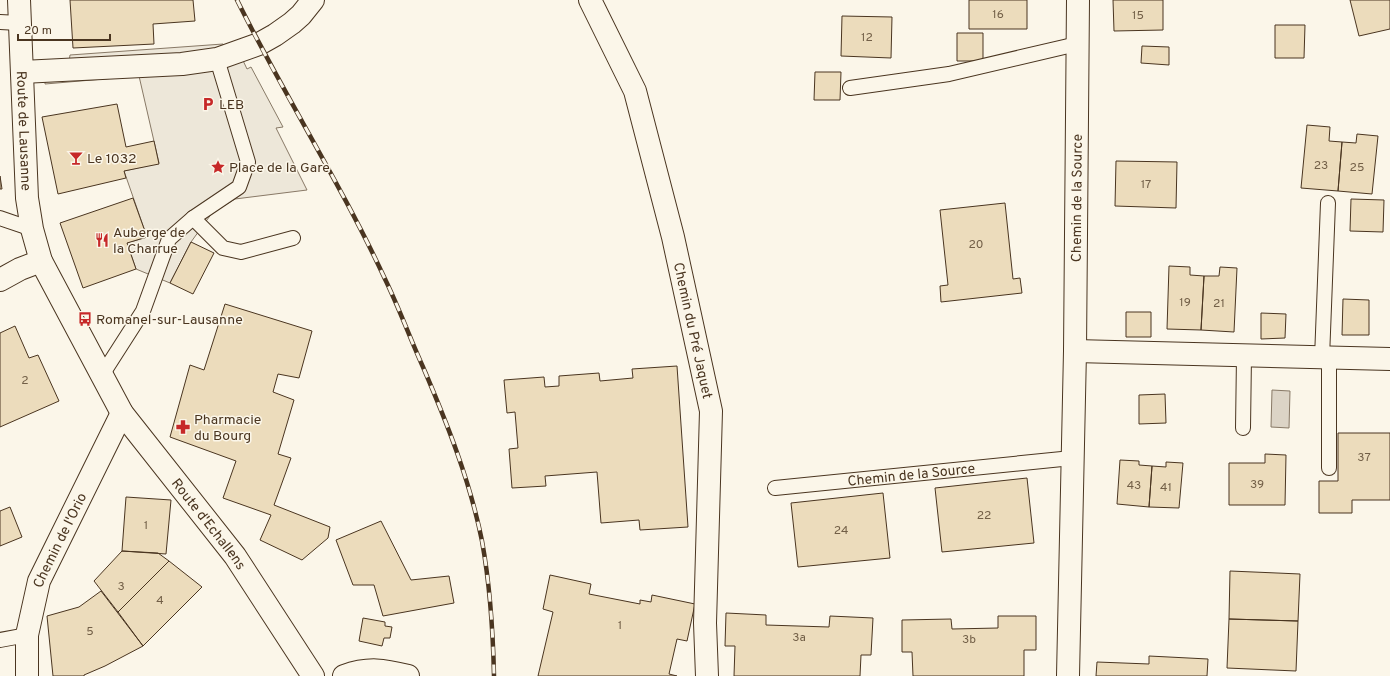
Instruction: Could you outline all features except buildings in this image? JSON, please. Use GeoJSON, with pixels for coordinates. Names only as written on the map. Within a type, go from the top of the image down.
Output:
{"type":"FeatureCollection","features":[{"type":"Feature","properties":{"kind":"street","name":"Route de Lausanne"},"geometry":{"type":"LineString","coordinates":[[19,0],[10,23],[22,72],[27,198],[32,229],[41,261]]}},
{"type":"Feature","properties":{"kind":"street"},"geometry":{"type":"LineString","coordinates":[[22,72],[182,64],[217,59],[259,44],[275,35],[292,23],[313,0]]}},
{"type":"Feature","properties":{"kind":"street","name":"Chemin du Pré Jaquet"},"geometry":{"type":"LineString","coordinates":[[590,0],[635,91],[673,237],[711,411],[705,624],[707,676]]}},
{"type":"Feature","properties":{"kind":"street","name":"Chemin de la Source"},"geometry":{"type":"LineString","coordinates":[[1068,676],[1075,351],[1078,0]]}},
{"type":"Feature","properties":{"kind":"street"},"geometry":{"type":"LineString","coordinates":[[0,280],[20,268],[41,261]]}},
{"type":"Feature","properties":{"kind":"street","name":"Route d'Echallens"},"geometry":{"type":"LineString","coordinates":[[41,261],[122,413],[235,556],[313,676]]}},
{"type":"Feature","properties":{"kind":"street"},"geometry":{"type":"LineString","coordinates":[[1075,351],[1390,359]]}},
{"type":"Feature","properties":{"kind":"street","name":"Chemin de l'Orio"},"geometry":{"type":"LineString","coordinates":[[27,676],[27,635],[39,581],[122,413]]}},
{"type":"Feature","properties":{"kind":"street"},"geometry":{"type":"LineString","coordinates":[[344,676],[356,672],[382,670],[408,676]]}},
{"type":"Feature","properties":{"kind":"lane"},"geometry":{"type":"LineString","coordinates":[[850,88],[949,74],[1077,44]]}},
{"type":"Feature","properties":{"kind":"lane"},"geometry":{"type":"LineString","coordinates":[[102,375],[143,311],[168,239],[193,218],[239,187],[248,162],[217,59]]}},
{"type":"Feature","properties":{"kind":"lane"},"geometry":{"type":"LineString","coordinates":[[1328,203],[1326,358],[1329,468]]}},
{"type":"Feature","properties":{"kind":"lane"},"geometry":{"type":"LineString","coordinates":[[0,218],[32,229]]}},
{"type":"Feature","properties":{"kind":"lane"},"geometry":{"type":"LineString","coordinates":[[193,218],[223,248],[241,252],[293,238]]}},
{"type":"Feature","properties":{"kind":"lane"},"geometry":{"type":"LineString","coordinates":[[1243,428],[1244,356]]}},
{"type":"Feature","properties":{"kind":"lane","name":"Chemin de la Source"},"geometry":{"type":"LineString","coordinates":[[775,488],[1072,458]]}},
{"type":"Feature","properties":{"kind":"lane"},"geometry":{"type":"LineString","coordinates":[[0,640],[27,635]]}},
{"type":"Feature","properties":{"kind":"shaded area","name":"Place de la Gare"},"geometry":{"type":"Polygon","coordinates":[[[223,44],[227,55],[238,50],[247,69],[251,67],[283,127],[276,128],[307,190],[235,199],[212,213],[191,242],[170,283],[136,269],[127,243],[147,237],[124,171],[159,163],[139,76],[45,84],[45,70],[68,69],[70,55],[223,44]]]}},
{"type":"Feature","properties":{"kind":"shaded area"},"geometry":{"type":"Polygon","coordinates":[[[1272,390],[1290,391],[1289,428],[1271,427],[1272,390]]]}},
{"type":"Feature","properties":{"kind":"railway"},"geometry":{"type":"LineString","coordinates":[[237,0],[368,244],[395,301],[449,431],[471,496],[482,541],[491,608],[494,676]]}},
{"type":"Feature","properties":{"kind":"place","name":"LEB"},"geometry":{"type":"Point","coordinates":[208,104]}},
{"type":"Feature","properties":{"kind":"place","name":"Le 1032"},"geometry":{"type":"Point","coordinates":[76,158]}},
{"type":"Feature","properties":{"kind":"place","name":"Place de la Gare"},"geometry":{"type":"Point","coordinates":[218,167]}},
{"type":"Feature","properties":{"kind":"place","name":"Auberge de la Charrue"},"geometry":{"type":"Point","coordinates":[102,240]}},
{"type":"Feature","properties":{"kind":"place","name":"Romanel-sur-Lausanne"},"geometry":{"type":"Point","coordinates":[85,319]}},
{"type":"Feature","properties":{"kind":"place","name":"Pharmacie du Bourg"},"geometry":{"type":"Point","coordinates":[183,427]}}]}
